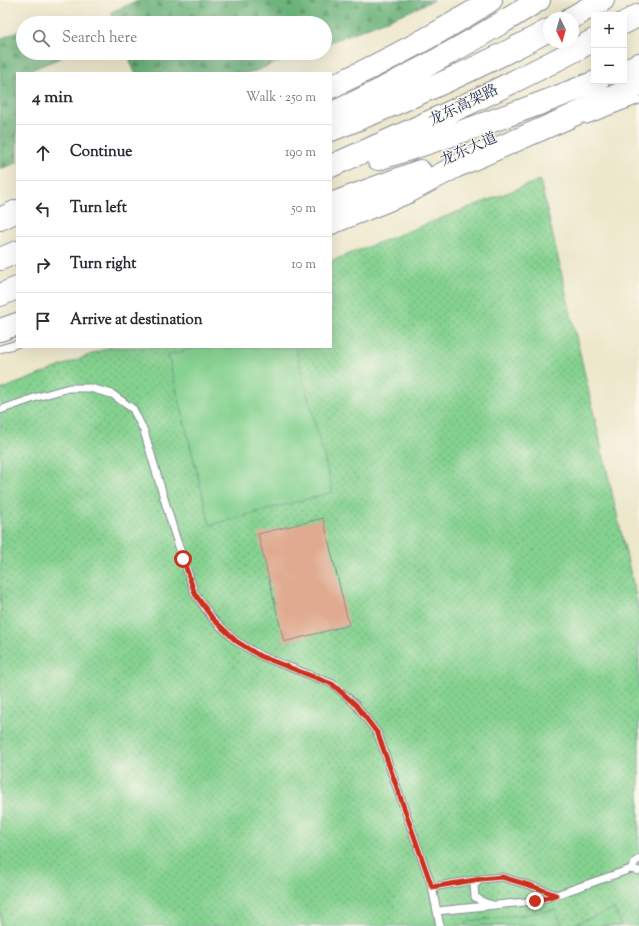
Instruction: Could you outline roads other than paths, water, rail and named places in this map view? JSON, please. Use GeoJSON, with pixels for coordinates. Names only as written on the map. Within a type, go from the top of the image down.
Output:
{"type":"FeatureCollection","features":[{"type":"Feature","properties":{"kind":"main road"},"geometry":{"type":"LineString","coordinates":[[332,87],[368,70],[435,34],[491,0]]}},
{"type":"Feature","properties":{"kind":"main road"},"geometry":{"type":"LineString","coordinates":[[332,114],[380,91],[448,54],[539,0]]}},
{"type":"Feature","properties":{"kind":"main road"},"geometry":{"type":"LineString","coordinates":[[579,14],[604,0]]}},
{"type":"Feature","properties":{"kind":"main road"},"geometry":{"type":"LineString","coordinates":[[627,21],[639,15]]}},
{"type":"Feature","properties":{"kind":"main road","name":"龙东高架路"},"geometry":{"type":"LineString","coordinates":[[332,130],[407,99],[477,67],[543,33]]}},
{"type":"Feature","properties":{"kind":"main road","name":"龙东高架路"},"geometry":{"type":"LineString","coordinates":[[332,166],[421,127],[491,94],[591,42]]}},
{"type":"Feature","properties":{"kind":"main road"},"geometry":{"type":"LineString","coordinates":[[627,65],[639,58]]}},
{"type":"Feature","properties":{"kind":"main road"},"geometry":{"type":"LineString","coordinates":[[627,70],[639,64]]}},
{"type":"Feature","properties":{"kind":"main road"},"geometry":{"type":"LineString","coordinates":[[332,173],[442,138],[523,110],[591,84]]}},
{"type":"Feature","properties":{"kind":"main road","name":"龙东大道"},"geometry":{"type":"LineString","coordinates":[[332,204],[455,157],[508,132],[594,84]]}},
{"type":"Feature","properties":{"kind":"main road"},"geometry":{"type":"LineString","coordinates":[[332,223],[408,192],[455,167],[639,85]]}},
{"type":"Feature","properties":{"kind":"main road"},"geometry":{"type":"LineString","coordinates":[[0,219],[16,211]]}},
{"type":"Feature","properties":{"kind":"main road"},"geometry":{"type":"LineString","coordinates":[[0,259],[16,252]]}},
{"type":"Feature","properties":{"kind":"main road"},"geometry":{"type":"LineString","coordinates":[[0,295],[16,288]]}},
{"type":"Feature","properties":{"kind":"main road"},"geometry":{"type":"LineString","coordinates":[[0,330],[16,324]]}},
{"type":"Feature","properties":{"kind":"main road"},"geometry":{"type":"LineString","coordinates":[[0,344],[16,340]]}},
{"type":"Feature","properties":{"kind":"lane"},"geometry":{"type":"LineString","coordinates":[[583,122],[639,100]]}},
{"type":"Feature","properties":{"kind":"lane"},"geometry":{"type":"LineString","coordinates":[[404,202],[452,177]]}},
{"type":"Feature","properties":{"kind":"lane"},"geometry":{"type":"LineString","coordinates":[[0,349],[16,344]]}},
{"type":"Feature","properties":{"kind":"lane"},"geometry":{"type":"LineString","coordinates":[[0,410],[37,396],[69,388],[90,388],[112,394],[133,409],[144,431],[174,534],[195,594],[213,619],[236,641],[260,656],[332,684],[356,705],[378,734],[432,887],[440,926]]}},
{"type":"Feature","properties":{"kind":"lane"},"geometry":{"type":"LineString","coordinates":[[631,869],[639,859]]}},
{"type":"Feature","properties":{"kind":"lane"},"geometry":{"type":"LineString","coordinates":[[437,912],[535,901],[631,869],[639,871]]}},
{"type":"Feature","properties":{"kind":"lane"},"geometry":{"type":"LineString","coordinates":[[432,887],[502,877],[556,895]]}},
{"type":"Feature","properties":{"kind":"lane"},"geometry":{"type":"LineString","coordinates":[[481,879],[474,885],[475,897],[483,902],[495,906]]}}]}
